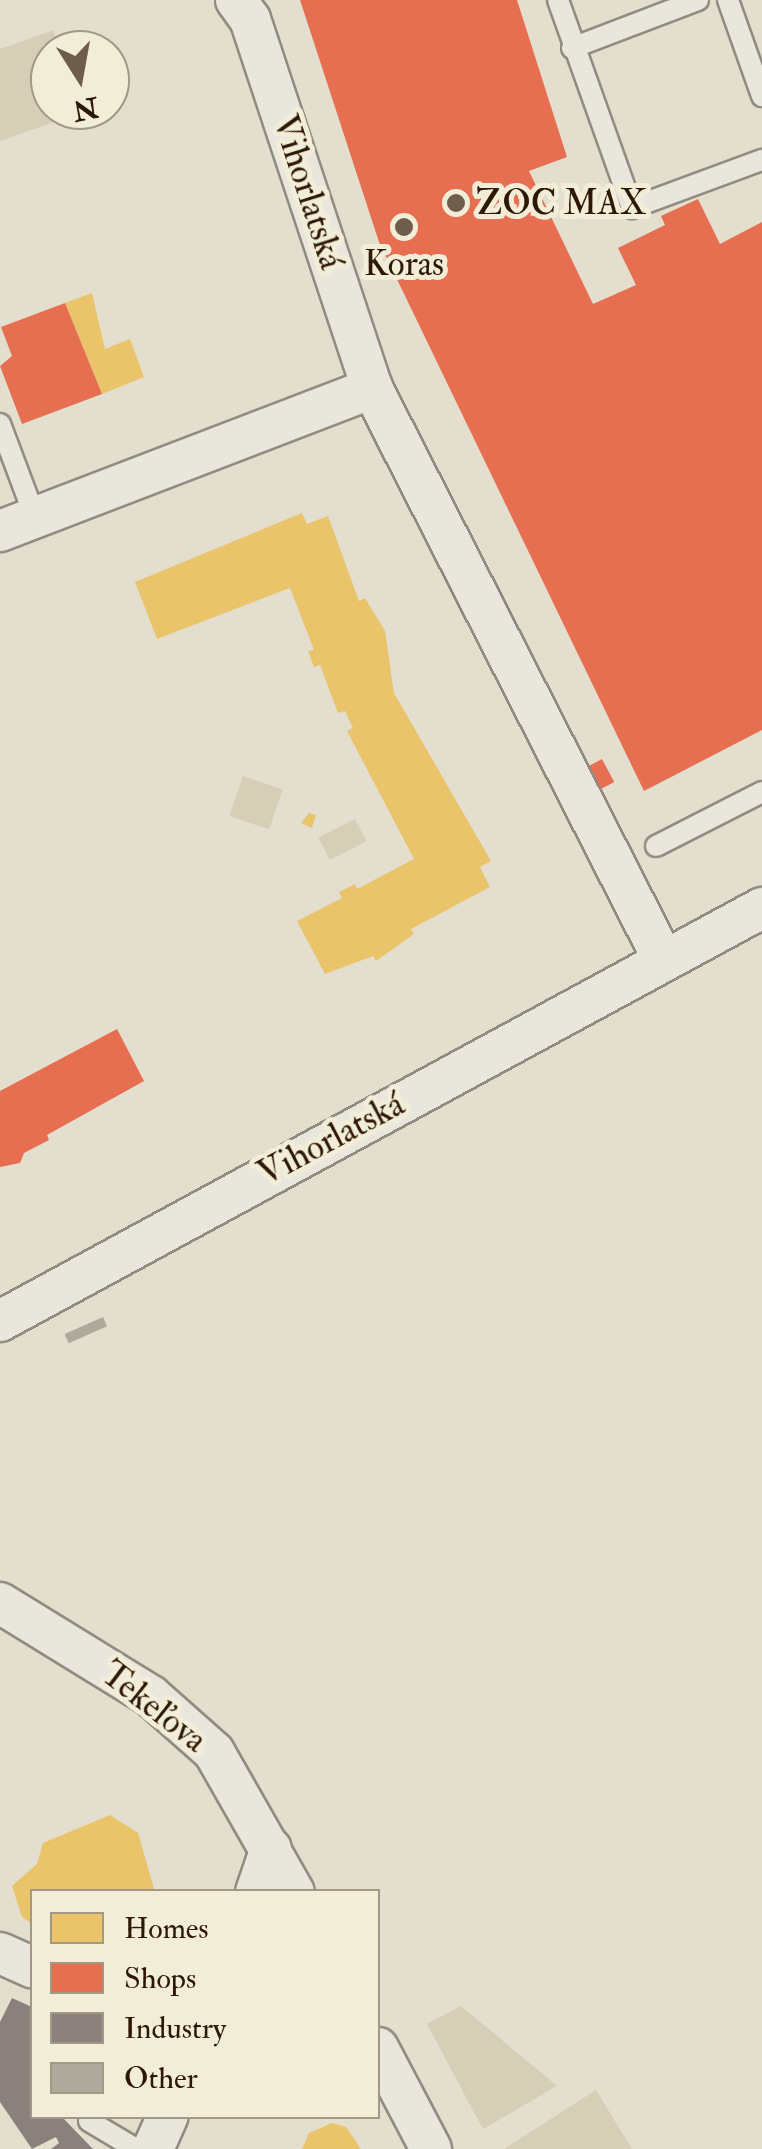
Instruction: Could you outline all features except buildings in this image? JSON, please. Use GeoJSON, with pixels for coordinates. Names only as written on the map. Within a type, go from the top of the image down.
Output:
{"type":"FeatureCollection","features":[{"type":"Feature","properties":{"kind":"street","name":"Vihorlatská"},"geometry":{"type":"LineString","coordinates":[[236,0],[250,19],[372,388],[664,961]]}},
{"type":"Feature","properties":{"kind":"street"},"geometry":{"type":"LineString","coordinates":[[18,524],[372,388]]}},
{"type":"Feature","properties":{"kind":"street","name":"Vihorlatská"},"geometry":{"type":"LineString","coordinates":[[0,1321],[762,908]]}},
{"type":"Feature","properties":{"kind":"street","name":"Tekeľova"},"geometry":{"type":"LineString","coordinates":[[0,1603],[151,1696],[214,1752],[292,1889]]}},
{"type":"Feature","properties":{"kind":"street"},"geometry":{"type":"LineString","coordinates":[[257,1889],[271,1848]]}},
{"type":"Feature","properties":{"kind":"street"},"geometry":{"type":"LineString","coordinates":[[0,1953],[30,1966]]}},
{"type":"Feature","properties":{"kind":"street"},"geometry":{"type":"LineString","coordinates":[[380,2052],[432,2149]]}},
{"type":"Feature","properties":{"kind":"street"},"geometry":{"type":"LineString","coordinates":[[153,2149],[167,2119]]}},
{"type":"Feature","properties":{"kind":"lane"},"geometry":{"type":"LineString","coordinates":[[558,0],[632,208],[762,160]]}},
{"type":"Feature","properties":{"kind":"lane"},"geometry":{"type":"LineString","coordinates":[[572,48],[698,0]]}},
{"type":"Feature","properties":{"kind":"lane"},"geometry":{"type":"LineString","coordinates":[[728,0],[762,96]]}},
{"type":"Feature","properties":{"kind":"lane"},"geometry":{"type":"LineString","coordinates":[[0,424],[18,524]]}},
{"type":"Feature","properties":{"kind":"lane"},"geometry":{"type":"LineString","coordinates":[[656,846],[762,792]]}},
{"type":"Feature","properties":{"kind":"lane"},"geometry":{"type":"LineString","coordinates":[[89,2121],[136,2149]]}},
{"type":"Feature","properties":{"kind":"shaded area"},"geometry":{"type":"Polygon","coordinates":[[[30,38],[31,130],[0,141],[0,49],[30,38]]]}},
{"type":"Feature","properties":{"kind":"shaded area"},"geometry":{"type":"Polygon","coordinates":[[[243,776],[283,790],[269,829],[229,816],[243,776]]]}},
{"type":"Feature","properties":{"kind":"shaded area"},"geometry":{"type":"Polygon","coordinates":[[[355,819],[366,841],[330,860],[318,838],[355,819]]]}},
{"type":"Feature","properties":{"kind":"shaded area"},"geometry":{"type":"Polygon","coordinates":[[[461,2006],[557,2086],[483,2129],[427,2024],[461,2006]]]}},
{"type":"Feature","properties":{"kind":"shaded area"},"geometry":{"type":"Polygon","coordinates":[[[596,2090],[632,2149],[504,2149],[596,2090]]]}},
{"type":"Feature","properties":{"kind":"place","name":"ZOC MAX"},"geometry":{"type":"Point","coordinates":[456,203]}},
{"type":"Feature","properties":{"kind":"place","name":"Koras"},"geometry":{"type":"Point","coordinates":[404,227]}}]}
